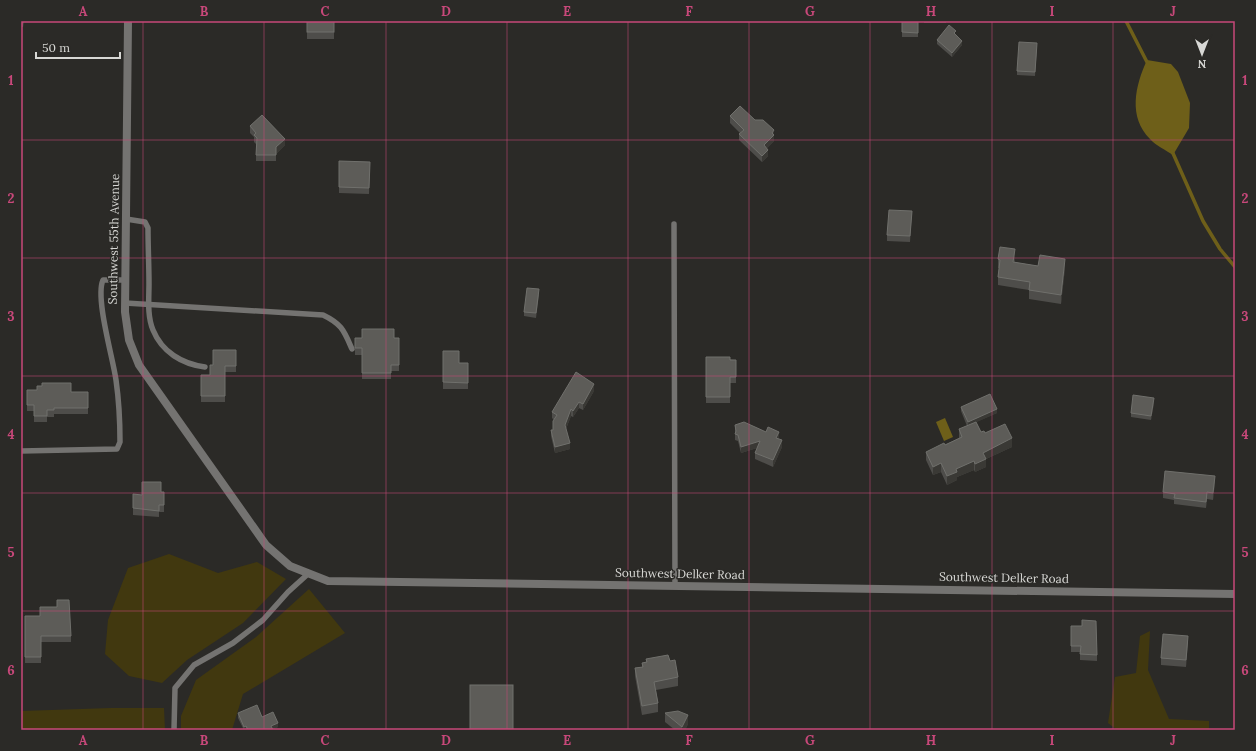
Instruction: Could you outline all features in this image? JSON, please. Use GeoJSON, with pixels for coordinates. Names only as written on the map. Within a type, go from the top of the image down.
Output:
{"type":"FeatureCollection","features":[{"type":"Feature","properties":{"kind":"street","name":"Southwest 55th Avenue"},"geometry":{"type":"LineString","coordinates":[[128,21],[125,303],[129,340],[139,365],[190,439]]}},
{"type":"Feature","properties":{"kind":"street","name":"Southwest Delker Road"},"geometry":{"type":"LineString","coordinates":[[190,439],[266,545],[290,566],[328,581],[1235,594]]}},
{"type":"Feature","properties":{"kind":"lane"},"geometry":{"type":"LineString","coordinates":[[126,219],[145,222],[148,228],[149,304],[152,329],[162,345],[175,358],[189,365],[205,367]]}},
{"type":"Feature","properties":{"kind":"lane"},"geometry":{"type":"LineString","coordinates":[[674,224],[676,586]]}},
{"type":"Feature","properties":{"kind":"lane"},"geometry":{"type":"LineString","coordinates":[[21,451],[117,449],[120,442],[116,382],[101,302],[100,286],[104,280],[125,280]]}},
{"type":"Feature","properties":{"kind":"lane"},"geometry":{"type":"LineString","coordinates":[[125,303],[323,315],[335,321],[343,329],[352,349]]}},
{"type":"Feature","properties":{"kind":"lane"},"geometry":{"type":"LineString","coordinates":[[174,730],[175,688],[194,665],[233,643],[263,620],[288,592],[309,573]]}},
{"type":"Feature","properties":{"kind":"shaded area"},"geometry":{"type":"Polygon","coordinates":[[[1147,60],[1171,64],[1178,72],[1190,103],[1189,128],[1173,155],[1152,141],[1143,130],[1136,111],[1139,80],[1147,60]]]}},
{"type":"Feature","properties":{"kind":"shaded area"},"geometry":{"type":"Polygon","coordinates":[[[945,418],[953,437],[944,441],[936,422],[945,418]]]}},
{"type":"Feature","properties":{"kind":"shaded area"},"geometry":{"type":"Polygon","coordinates":[[[169,554],[218,573],[257,562],[286,579],[243,623],[187,660],[162,683],[129,676],[105,654],[108,620],[128,568],[169,554]]]}},
{"type":"Feature","properties":{"kind":"shaded area"},"geometry":{"type":"Polygon","coordinates":[[[309,589],[345,633],[243,694],[232,730],[181,730],[181,716],[196,680],[256,637],[309,589]]]}},
{"type":"Feature","properties":{"kind":"shaded area"},"geometry":{"type":"Polygon","coordinates":[[[1150,631],[1148,670],[1169,719],[1209,721],[1209,730],[1117,730],[1108,723],[1115,677],[1136,673],[1140,636],[1150,631]]]}},
{"type":"Feature","properties":{"kind":"shaded area"},"geometry":{"type":"Polygon","coordinates":[[[164,708],[165,730],[21,730],[21,711],[164,708]]]}},
{"type":"Feature","properties":{"kind":"building"},"geometry":{"type":"Polygon","coordinates":[[[307,21],[334,21],[334,32],[307,32],[307,21]]]}},
{"type":"Feature","properties":{"kind":"building"},"geometry":{"type":"Polygon","coordinates":[[[902,22],[918,22],[918,33],[902,32],[902,22]]]}},
{"type":"Feature","properties":{"kind":"building"},"geometry":{"type":"Polygon","coordinates":[[[949,25],[956,31],[954,33],[962,41],[952,53],[937,40],[949,25]]]}},
{"type":"Feature","properties":{"kind":"building"},"geometry":{"type":"Polygon","coordinates":[[[1019,42],[1037,43],[1035,72],[1017,71],[1019,42]]]}},
{"type":"Feature","properties":{"kind":"building"},"geometry":{"type":"Polygon","coordinates":[[[740,106],[755,120],[763,120],[774,130],[772,133],[774,135],[764,145],[768,150],[762,156],[739,134],[744,130],[730,116],[740,106]]]}},
{"type":"Feature","properties":{"kind":"building"},"geometry":{"type":"Polygon","coordinates":[[[262,115],[285,139],[276,147],[276,155],[256,155],[257,138],[254,135],[256,133],[250,126],[262,115]]]}},
{"type":"Feature","properties":{"kind":"building"},"geometry":{"type":"Polygon","coordinates":[[[339,161],[370,162],[369,188],[339,187],[339,161]]]}},
{"type":"Feature","properties":{"kind":"building"},"geometry":{"type":"Polygon","coordinates":[[[889,210],[912,211],[910,236],[887,235],[889,210]]]}},
{"type":"Feature","properties":{"kind":"building"},"geometry":{"type":"Polygon","coordinates":[[[1000,247],[1015,249],[1013,262],[1038,266],[1040,255],[1065,259],[1061,295],[1029,290],[1030,282],[998,277],[1000,247]]]}},
{"type":"Feature","properties":{"kind":"building"},"geometry":{"type":"Polygon","coordinates":[[[527,288],[539,289],[536,313],[524,312],[527,288]]]}},
{"type":"Feature","properties":{"kind":"building"},"geometry":{"type":"Polygon","coordinates":[[[362,329],[394,329],[394,338],[399,338],[399,365],[391,365],[391,373],[362,373],[362,348],[355,348],[355,338],[362,338],[362,329]]]}},
{"type":"Feature","properties":{"kind":"building"},"geometry":{"type":"Polygon","coordinates":[[[213,350],[236,350],[236,366],[225,366],[225,396],[201,396],[201,375],[210,375],[210,365],[213,365],[213,350]]]}},
{"type":"Feature","properties":{"kind":"building"},"geometry":{"type":"Polygon","coordinates":[[[443,351],[459,351],[459,363],[468,363],[468,383],[443,382],[443,351]]]}},
{"type":"Feature","properties":{"kind":"building"},"geometry":{"type":"Polygon","coordinates":[[[706,357],[730,357],[730,360],[736,360],[736,377],[730,377],[730,397],[706,397],[706,357]]]}},
{"type":"Feature","properties":{"kind":"building"},"geometry":{"type":"Polygon","coordinates":[[[576,372],[594,384],[583,404],[579,402],[573,411],[571,409],[565,425],[570,443],[555,447],[551,430],[553,430],[553,421],[557,415],[552,412],[576,372]]]}},
{"type":"Feature","properties":{"kind":"building"},"geometry":{"type":"Polygon","coordinates":[[[42,383],[71,383],[71,392],[88,392],[88,408],[54,408],[54,410],[47,410],[47,416],[34,416],[34,405],[27,405],[27,390],[37,390],[37,386],[42,386],[42,383]]]}},
{"type":"Feature","properties":{"kind":"building"},"geometry":{"type":"Polygon","coordinates":[[[990,394],[997,409],[968,422],[961,407],[990,394]]]}},
{"type":"Feature","properties":{"kind":"building"},"geometry":{"type":"Polygon","coordinates":[[[1133,395],[1154,398],[1151,416],[1131,413],[1133,395]]]}},
{"type":"Feature","properties":{"kind":"building"},"geometry":{"type":"Polygon","coordinates":[[[744,422],[766,432],[768,427],[779,432],[776,438],[782,440],[773,460],[755,453],[760,441],[741,447],[738,435],[735,434],[735,425],[744,422]]]}},
{"type":"Feature","properties":{"kind":"building"},"geometry":{"type":"Polygon","coordinates":[[[976,422],[981,432],[984,431],[985,433],[1005,424],[1012,438],[983,453],[986,459],[975,464],[974,461],[956,469],[957,472],[947,476],[941,463],[933,467],[926,452],[944,443],[945,445],[962,437],[959,429],[976,422]]]}},
{"type":"Feature","properties":{"kind":"building"},"geometry":{"type":"Polygon","coordinates":[[[1165,471],[1215,476],[1213,493],[1207,492],[1206,502],[1174,498],[1175,494],[1163,492],[1165,471]]]}},
{"type":"Feature","properties":{"kind":"building"},"geometry":{"type":"Polygon","coordinates":[[[142,482],[161,482],[161,492],[164,492],[164,505],[159,505],[159,511],[133,508],[133,494],[142,495],[142,482]]]}},
{"type":"Feature","properties":{"kind":"building"},"geometry":{"type":"Polygon","coordinates":[[[57,600],[69,600],[71,636],[41,636],[41,657],[25,657],[25,616],[40,616],[40,607],[57,607],[57,600]]]}},
{"type":"Feature","properties":{"kind":"building"},"geometry":{"type":"Polygon","coordinates":[[[1082,620],[1096,621],[1097,655],[1080,654],[1081,646],[1071,646],[1071,626],[1082,626],[1082,620]]]}},
{"type":"Feature","properties":{"kind":"building"},"geometry":{"type":"Polygon","coordinates":[[[1163,634],[1188,636],[1186,660],[1161,658],[1163,634]]]}},
{"type":"Feature","properties":{"kind":"building"},"geometry":{"type":"Polygon","coordinates":[[[668,655],[670,661],[675,660],[678,677],[654,682],[658,703],[642,706],[635,668],[643,667],[642,663],[647,662],[646,659],[668,655]]]}},
{"type":"Feature","properties":{"kind":"building"},"geometry":{"type":"Polygon","coordinates":[[[470,685],[513,685],[513,730],[470,730],[470,685]]]}},
{"type":"Feature","properties":{"kind":"building"},"geometry":{"type":"Polygon","coordinates":[[[257,705],[262,717],[273,712],[278,723],[271,726],[273,730],[248,730],[246,726],[244,727],[238,713],[257,705]]]}},
{"type":"Feature","properties":{"kind":"building"},"geometry":{"type":"Polygon","coordinates":[[[678,711],[688,715],[682,727],[665,713],[678,711]]]}},
{"type":"Feature","properties":{"kind":"waterway"},"geometry":{"type":"LineString","coordinates":[[1126,21],[1148,64]]}},
{"type":"Feature","properties":{"kind":"waterway"},"geometry":{"type":"LineString","coordinates":[[1172,151],[1203,221],[1220,249],[1235,267]]}}]}
